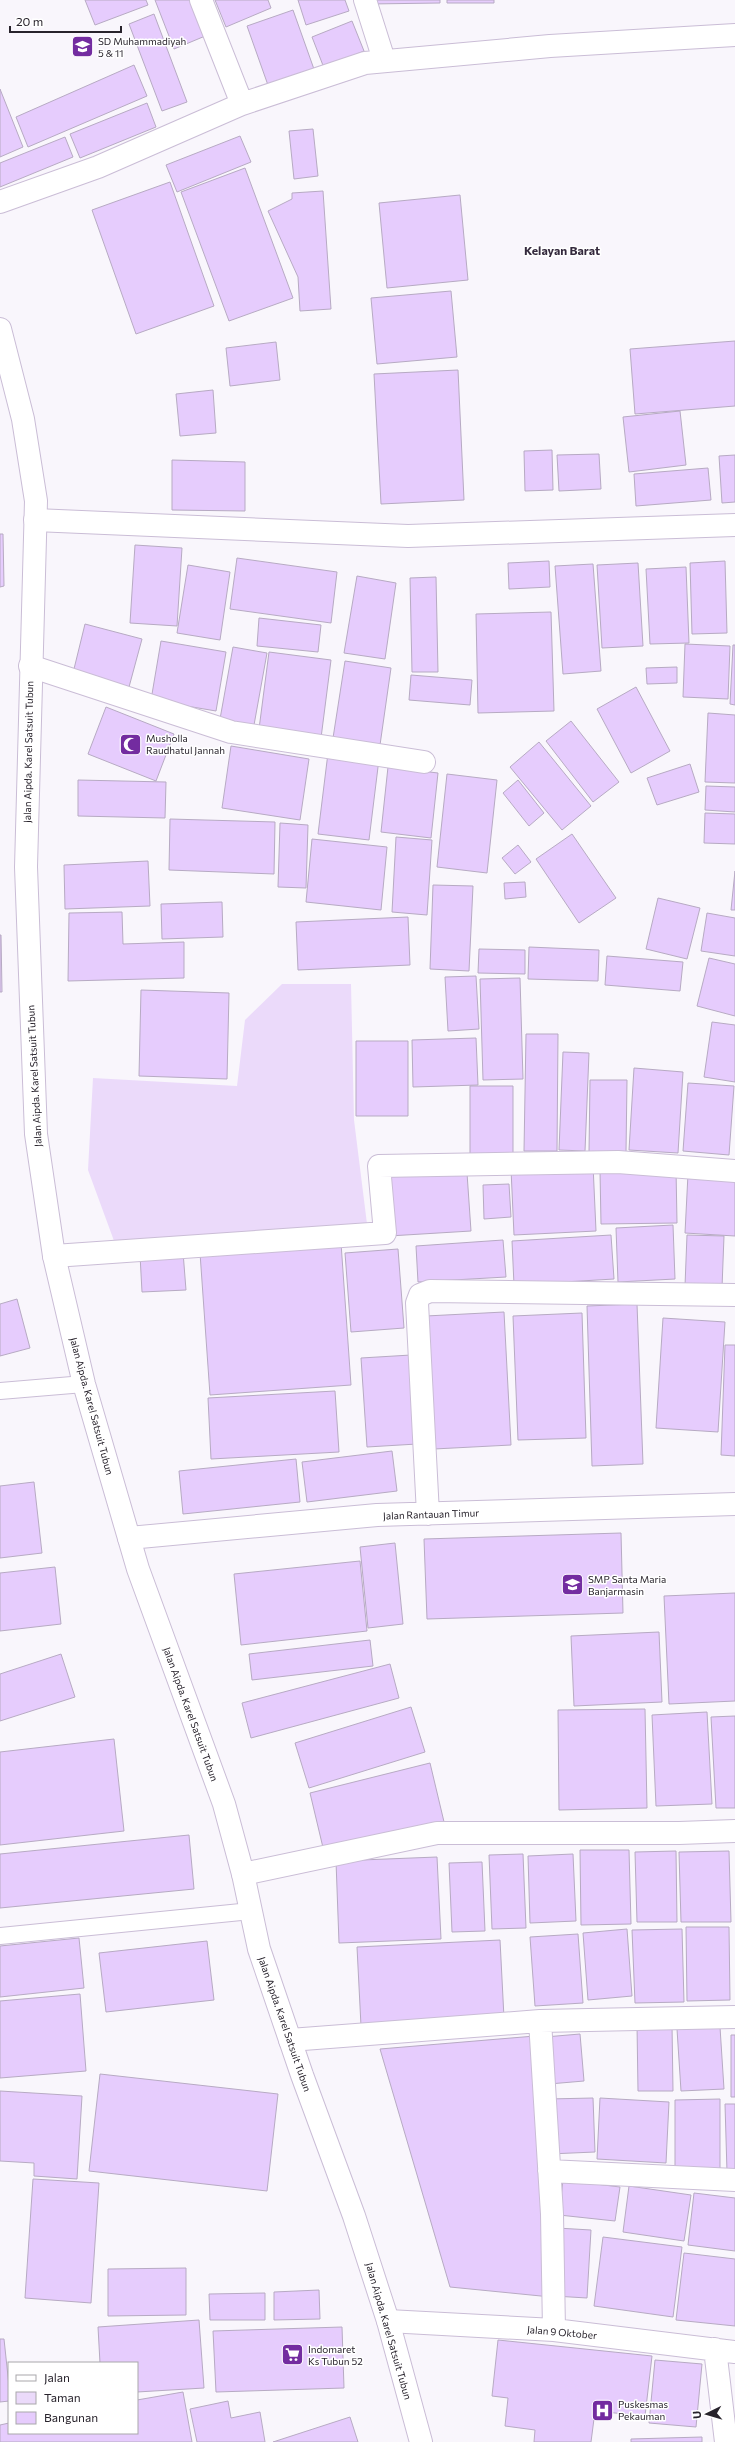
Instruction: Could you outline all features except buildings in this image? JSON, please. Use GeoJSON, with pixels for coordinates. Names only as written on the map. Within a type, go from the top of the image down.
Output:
{"type":"FeatureCollection","features":[{"type":"Feature","properties":{"kind":"street"},"geometry":{"type":"LineString","coordinates":[[201,0],[242,104]]}},
{"type":"Feature","properties":{"kind":"street"},"geometry":{"type":"LineString","coordinates":[[365,0],[384,60]]}},
{"type":"Feature","properties":{"kind":"street"},"geometry":{"type":"LineString","coordinates":[[0,202],[98,167],[242,104],[365,63],[384,60],[735,34]]}},
{"type":"Feature","properties":{"kind":"street","name":"Jalan Aipda. Karel Satsuit Tubun"},"geometry":{"type":"LineString","coordinates":[[0,329],[23,419],[36,501],[30,666],[26,867],[36,1134],[54,1256],[84,1384],[138,1569],[224,1804],[243,1874],[259,1949],[290,2040],[354,2216],[388,2321],[421,2442]]}},
{"type":"Feature","properties":{"kind":"street"},"geometry":{"type":"LineString","coordinates":[[35,520],[408,536],[735,525]]}},
{"type":"Feature","properties":{"kind":"street"},"geometry":{"type":"LineString","coordinates":[[30,666],[231,732],[424,762]]}},
{"type":"Feature","properties":{"kind":"street"},"geometry":{"type":"LineString","coordinates":[[54,1256],[385,1233],[379,1166],[618,1162],[735,1171]]}},
{"type":"Feature","properties":{"kind":"street"},"geometry":{"type":"LineString","coordinates":[[428,1514],[417,1303],[420,1295],[430,1291],[735,1295]]}},
{"type":"Feature","properties":{"kind":"street","name":"Jalan Rantauan Timur"},"geometry":{"type":"LineString","coordinates":[[129,1538],[377,1515],[735,1504]]}},
{"type":"Feature","properties":{"kind":"street"},"geometry":{"type":"LineString","coordinates":[[243,1874],[437,1833],[679,1833],[735,1830]]}},
{"type":"Feature","properties":{"kind":"street"},"geometry":{"type":"LineString","coordinates":[[290,2040],[540,2021],[735,2017]]}},
{"type":"Feature","properties":{"kind":"street"},"geometry":{"type":"LineString","coordinates":[[540,2021],[549,2170],[554,2330]]}},
{"type":"Feature","properties":{"kind":"street"},"geometry":{"type":"LineString","coordinates":[[549,2170],[735,2180]]}},
{"type":"Feature","properties":{"kind":"street","name":"Jalan 9 Oktober"},"geometry":{"type":"LineString","coordinates":[[388,2321],[554,2330],[725,2350]]}},
{"type":"Feature","properties":{"kind":"street"},"geometry":{"type":"LineString","coordinates":[[725,2350],[726,2442]]}},
{"type":"Feature","properties":{"kind":"lane"},"geometry":{"type":"LineString","coordinates":[[0,1391],[84,1384]]}},
{"type":"Feature","properties":{"kind":"lane"},"geometry":{"type":"LineString","coordinates":[[0,1936],[251,1911]]}},
{"type":"Feature","properties":{"kind":"green space"},"geometry":{"type":"Polygon","coordinates":[[[282,984],[351,984],[354,1120],[367,1224],[117,1249],[88,1170],[93,1078],[237,1086],[245,1020],[282,984]]]}},
{"type":"Feature","properties":{"kind":"place","name":"SD Muhammadiyah 5 & 11"},"geometry":{"type":"Point","coordinates":[83,47]}},
{"type":"Feature","properties":{"kind":"place","name":"Musholla Raudhatul Jannah"},"geometry":{"type":"Point","coordinates":[131,744]}},
{"type":"Feature","properties":{"kind":"place","name":"SMP Santa Maria Banjarmasin"},"geometry":{"type":"Point","coordinates":[573,1585]}},
{"type":"Feature","properties":{"kind":"place","name":"Indomaret Ks Tubun 52"},"geometry":{"type":"Point","coordinates":[292,2355]}},
{"type":"Feature","properties":{"kind":"place","name":"Puskesmas Pekauman"},"geometry":{"type":"Point","coordinates":[603,2410]}},
{"type":"Feature","properties":{"kind":"district","name":"Kelayan Barat"},"geometry":{"type":"Point","coordinates":[562,250]}}]}
